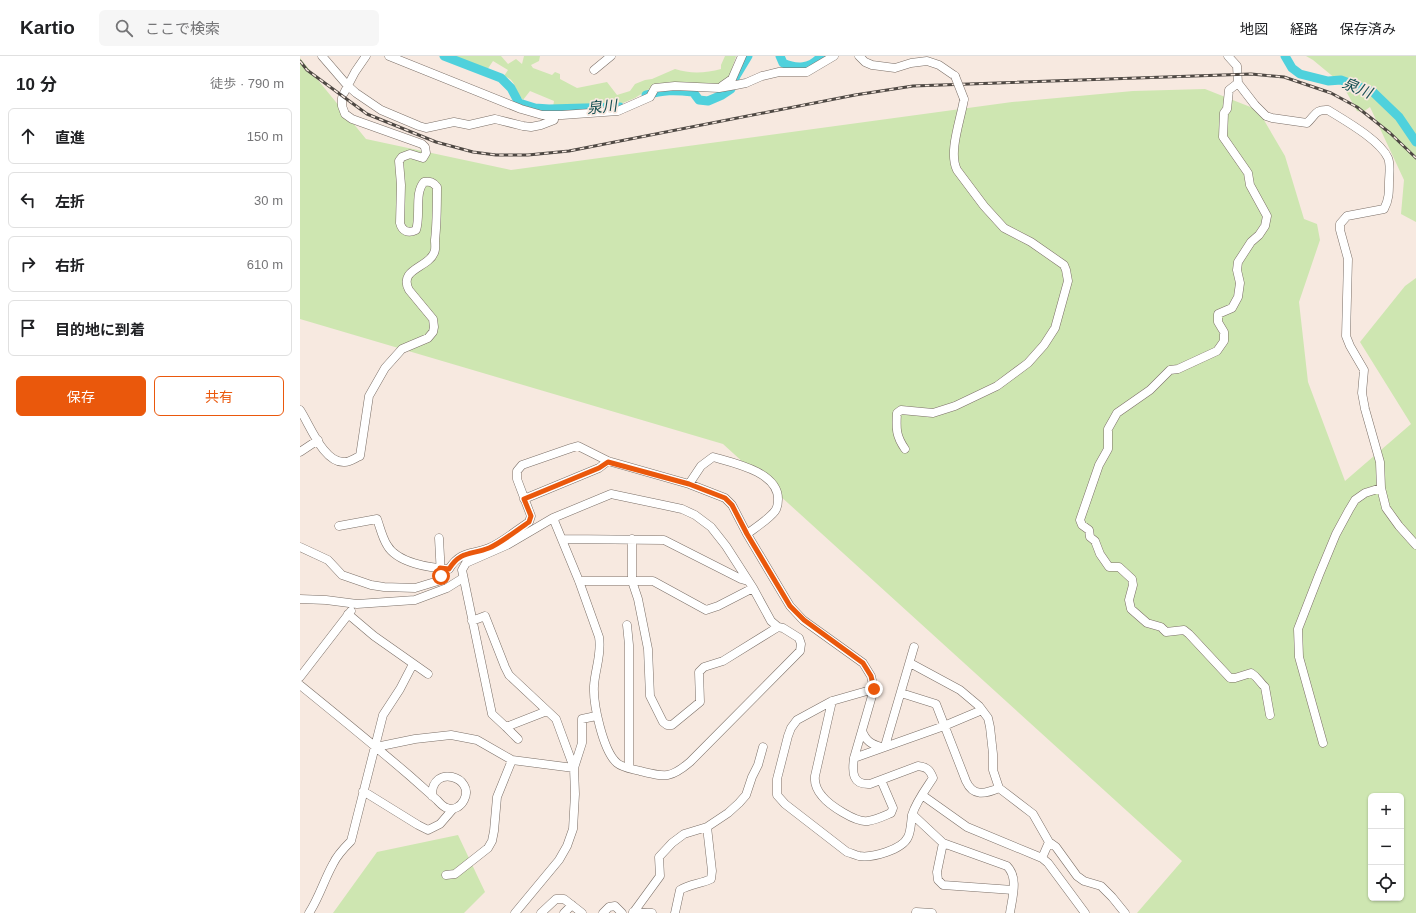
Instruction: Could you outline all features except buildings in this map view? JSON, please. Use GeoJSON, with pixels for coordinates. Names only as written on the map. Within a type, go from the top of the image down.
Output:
{"type":"FeatureCollection","features":[{"type":"Feature","properties":{"kind":"street"},"geometry":{"type":"LineString","coordinates":[[322,56],[345,92]]}},
{"type":"Feature","properties":{"kind":"street"},"geometry":{"type":"LineString","coordinates":[[300,410],[328,456],[340,462],[348,462],[360,456],[369,396],[385,368],[402,350],[428,338],[433,332],[434,328],[433,320],[409,290],[407,280],[410,273],[424,264],[434,253],[437,225],[436,187],[434,182],[429,181],[424,182],[420,186],[419,216],[416,230],[412,232],[405,231],[400,223],[399,161],[402,157],[410,154],[423,158],[426,153],[425,147],[422,144],[352,119],[345,114],[342,106],[345,92],[355,72],[366,56]]}},
{"type":"Feature","properties":{"kind":"street"},"geometry":{"type":"LineString","coordinates":[[389,56],[521,109],[542,115],[618,111],[650,97],[655,88],[675,86],[729,86],[746,83],[762,76],[778,72],[807,72],[834,56]]}},
{"type":"Feature","properties":{"kind":"street"},"geometry":{"type":"LineString","coordinates":[[594,70],[611,56]]}},
{"type":"Feature","properties":{"kind":"street"},"geometry":{"type":"LineString","coordinates":[[729,86],[742,56]]}},
{"type":"Feature","properties":{"kind":"street"},"geometry":{"type":"LineString","coordinates":[[859,56],[865,62],[872,65],[895,68],[911,63],[927,61],[939,65],[955,76],[964,99],[956,137],[955,164],[957,170],[984,206],[1004,228],[1032,242],[1064,265],[1068,282],[1055,328],[1044,345],[1028,363],[997,386],[956,406],[933,413],[901,410],[897,414],[896,426],[898,439],[905,449]]}},
{"type":"Feature","properties":{"kind":"street"},"geometry":{"type":"LineString","coordinates":[[1228,56],[1236,66],[1238,83],[1255,105],[1266,116],[1278,120],[1307,123],[1312,119],[1316,112],[1322,109],[1328,110],[1353,126],[1375,143],[1381,148],[1388,158],[1389,193],[1384,209],[1347,216],[1340,224],[1340,230],[1348,259],[1346,336],[1364,370],[1362,393],[1380,462],[1381,488],[1386,508],[1399,526],[1416,545]]}},
{"type":"Feature","properties":{"kind":"street"},"geometry":{"type":"LineString","coordinates":[[1238,83],[1229,90],[1227,109],[1224,113],[1223,137],[1248,173],[1250,185],[1267,216],[1265,226],[1259,235],[1250,242],[1238,262],[1237,270],[1240,284],[1238,297],[1232,308],[1218,314],[1218,322],[1224,332],[1224,341],[1217,351],[1209,356],[1178,369],[1170,370],[1150,390],[1117,413],[1108,429],[1108,449],[1099,465],[1080,520],[1082,525],[1089,530],[1090,537],[1095,541],[1100,554],[1110,567],[1119,567],[1132,579],[1133,585],[1129,600],[1131,609],[1147,623],[1161,628],[1166,632],[1184,630],[1230,678],[1251,673],[1258,678],[1261,684],[1265,687],[1270,715]]}},
{"type":"Feature","properties":{"kind":"street"},"geometry":{"type":"LineString","coordinates":[[345,92],[356,93],[381,110],[426,128],[454,122],[469,125],[495,119],[530,127],[554,120],[554,115]]}},
{"type":"Feature","properties":{"kind":"street"},"geometry":{"type":"LineString","coordinates":[[300,452],[318,440]]}},
{"type":"Feature","properties":{"kind":"street"},"geometry":{"type":"LineString","coordinates":[[339,526],[377,519],[386,545],[402,560],[449,569],[456,559],[466,554],[490,548],[529,522],[531,516],[517,480],[517,471],[522,465],[578,446],[608,462],[689,484],[725,498],[732,505],[747,534],[790,606],[804,620],[863,663],[871,676],[874,689],[854,758],[853,773],[859,782],[870,784],[918,766],[925,766],[930,771],[933,778],[912,815],[908,837],[897,847],[871,856],[858,856],[847,852],[785,804],[778,795],[777,779],[788,736],[791,728],[797,720],[832,701],[874,689]]}},
{"type":"Feature","properties":{"kind":"street"},"geometry":{"type":"LineString","coordinates":[[689,484],[701,466],[713,457],[745,466],[773,483],[778,491],[778,504],[775,511],[747,534]]}},
{"type":"Feature","properties":{"kind":"street"},"geometry":{"type":"LineString","coordinates":[[524,499],[599,468],[608,462]]}},
{"type":"Feature","properties":{"kind":"street"},"geometry":{"type":"LineString","coordinates":[[1323,743],[1299,657],[1298,629],[1336,534],[1349,510],[1355,500],[1365,493],[1381,488]]}},
{"type":"Feature","properties":{"kind":"street"},"geometry":{"type":"LineString","coordinates":[[518,739],[492,714],[462,570],[466,563],[507,545],[553,518],[611,494],[682,509],[695,515],[711,526],[751,584],[771,621],[778,627],[783,628],[800,638],[800,651],[690,762],[678,772],[659,776],[618,764],[607,747],[596,716],[594,685],[601,646],[579,580],[553,518]]}},
{"type":"Feature","properties":{"kind":"street"},"geometry":{"type":"LineString","coordinates":[[300,547],[316,553],[328,560],[342,575],[371,585],[415,588],[438,581],[441,576],[438,538]]}},
{"type":"Feature","properties":{"kind":"street"},"geometry":{"type":"LineString","coordinates":[[562,539],[664,540],[751,584]]}},
{"type":"Feature","properties":{"kind":"street"},"geometry":{"type":"LineString","coordinates":[[632,539],[632,581],[638,599],[648,650],[650,696],[663,722],[667,725],[672,725],[700,702],[699,672],[704,668],[723,661],[778,627]]}},
{"type":"Feature","properties":{"kind":"street"},"geometry":{"type":"LineString","coordinates":[[300,599],[326,600],[357,604],[415,600],[447,588],[463,578]]}},
{"type":"Feature","properties":{"kind":"street"},"geometry":{"type":"LineString","coordinates":[[579,580],[653,581],[706,610],[718,606],[751,584]]}},
{"type":"Feature","properties":{"kind":"street"},"geometry":{"type":"LineString","coordinates":[[300,677],[357,604]]}},
{"type":"Feature","properties":{"kind":"street"},"geometry":{"type":"LineString","coordinates":[[348,614],[374,636],[428,674]]}},
{"type":"Feature","properties":{"kind":"street"},"geometry":{"type":"LineString","coordinates":[[472,621],[485,616],[509,675],[556,719],[574,768],[575,794],[573,829],[568,846],[515,913]]}},
{"type":"Feature","properties":{"kind":"street"},"geometry":{"type":"LineString","coordinates":[[627,625],[629,645],[629,768]]}},
{"type":"Feature","properties":{"kind":"street"},"geometry":{"type":"LineString","coordinates":[[883,746],[901,693],[914,647]]}},
{"type":"Feature","properties":{"kind":"street"},"geometry":{"type":"LineString","coordinates":[[910,663],[960,690],[979,706],[988,718],[993,748],[993,770],[999,788],[1033,814],[1048,842],[1056,847],[1077,876],[1084,881],[1101,886],[1125,913]]}},
{"type":"Feature","properties":{"kind":"street"},"geometry":{"type":"LineString","coordinates":[[309,913],[316,903],[332,864],[350,841],[376,747],[383,715],[400,689],[413,664]]}},
{"type":"Feature","properties":{"kind":"street"},"geometry":{"type":"LineString","coordinates":[[300,685],[376,747],[446,808],[453,809]]}},
{"type":"Feature","properties":{"kind":"street"},"geometry":{"type":"LineString","coordinates":[[901,693],[936,704],[966,781],[971,790],[983,793],[999,788]]}},
{"type":"Feature","properties":{"kind":"street"},"geometry":{"type":"LineString","coordinates":[[832,701],[816,768],[814,783],[817,789],[823,798],[853,819],[868,821],[892,813],[892,808],[881,780]]}},
{"type":"Feature","properties":{"kind":"street"},"geometry":{"type":"LineString","coordinates":[[506,728],[547,710]]}},
{"type":"Feature","properties":{"kind":"street"},"geometry":{"type":"LineString","coordinates":[[854,758],[883,746],[944,726],[982,710]]}},
{"type":"Feature","properties":{"kind":"street"},"geometry":{"type":"LineString","coordinates":[[574,768],[582,743],[582,719],[596,716]]}},
{"type":"Feature","properties":{"kind":"street"},"geometry":{"type":"LineString","coordinates":[[862,732],[870,744],[883,746]]}},
{"type":"Feature","properties":{"kind":"street"},"geometry":{"type":"LineString","coordinates":[[376,747],[415,738],[451,734],[477,740],[512,760],[574,768]]}},
{"type":"Feature","properties":{"kind":"street"},"geometry":{"type":"LineString","coordinates":[[633,913],[660,876],[659,857],[672,842],[684,834],[707,827],[728,813],[746,795],[758,765],[763,747]]}},
{"type":"Feature","properties":{"kind":"street"},"geometry":{"type":"LineString","coordinates":[[446,875],[455,874],[488,848],[492,841],[494,831],[497,798],[512,760]]}},
{"type":"Feature","properties":{"kind":"street"},"geometry":{"type":"LineString","coordinates":[[363,791],[428,830],[440,824],[453,809],[460,806],[465,799],[466,788],[462,782],[446,776],[438,779],[432,790],[432,796]]}},
{"type":"Feature","properties":{"kind":"street"},"geometry":{"type":"LineString","coordinates":[[922,795],[967,827],[1042,858],[1048,863],[1086,913]]}},
{"type":"Feature","properties":{"kind":"street"},"geometry":{"type":"LineString","coordinates":[[912,815],[943,843],[1007,866],[1012,870],[1014,878],[1010,913]]}},
{"type":"Feature","properties":{"kind":"street"},"geometry":{"type":"LineString","coordinates":[[675,913],[680,890],[688,885],[711,879],[712,871],[707,827]]}},
{"type":"Feature","properties":{"kind":"street"},"geometry":{"type":"LineString","coordinates":[[1042,858],[1048,842]]}},
{"type":"Feature","properties":{"kind":"street"},"geometry":{"type":"LineString","coordinates":[[943,843],[937,872],[938,880],[943,885],[1013,890]]}},
{"type":"Feature","properties":{"kind":"street"},"geometry":{"type":"LineString","coordinates":[[540,913],[556,899],[564,899],[582,913]]}},
{"type":"Feature","properties":{"kind":"street"},"geometry":{"type":"LineString","coordinates":[[564,913],[572,905]]}},
{"type":"Feature","properties":{"kind":"street"},"geometry":{"type":"LineString","coordinates":[[603,913],[609,907],[615,906],[622,913]]}},
{"type":"Feature","properties":{"kind":"street"},"geometry":{"type":"LineString","coordinates":[[916,912],[932,913]]}},
{"type":"Feature","properties":{"kind":"street"},"geometry":{"type":"LineString","coordinates":[[633,913],[652,913]]}},
{"type":"Feature","properties":{"kind":"green space"},"geometry":{"type":"Polygon","coordinates":[[[449,56],[501,56],[508,64],[516,59],[522,64],[524,56],[540,56],[539,61],[531,65],[533,68],[552,75],[555,72],[560,74],[560,79],[577,88],[607,82],[617,95],[630,91],[635,84],[652,79],[675,69],[686,72],[698,72],[721,69],[725,56],[736,56],[729,78],[717,86],[652,87],[635,98],[618,105],[559,108],[553,107],[554,101],[530,91],[523,100],[514,83],[504,76],[508,70],[493,61],[487,70],[449,56]]]}},
{"type":"Feature","properties":{"kind":"green space"},"geometry":{"type":"Polygon","coordinates":[[[1306,56],[1416,56],[1416,222],[1401,214],[1404,180],[1370,107],[1363,112],[1357,111],[1342,84],[1306,56]]]}},
{"type":"Feature","properties":{"kind":"green space"},"geometry":{"type":"Polygon","coordinates":[[[300,58],[366,139],[511,170],[1012,102],[1133,91],[1205,89],[1258,110],[1285,156],[1304,219],[1317,224],[1320,240],[1299,302],[1308,382],[1345,481],[1411,424],[1360,342],[1405,286],[1416,278],[1416,913],[1137,913],[1182,861],[723,444],[300,319],[300,58]]]}},
{"type":"Feature","properties":{"kind":"green space"},"geometry":{"type":"Polygon","coordinates":[[[458,835],[485,892],[464,913],[333,913],[377,852],[458,835]]]}},
{"type":"Feature","properties":{"kind":"waterway","name":"泉川"},"geometry":{"type":"LineString","coordinates":[[444,56],[501,78],[511,88],[519,103],[535,108],[620,107]]}},
{"type":"Feature","properties":{"kind":"waterway","name":"泉川"},"geometry":{"type":"LineString","coordinates":[[646,95],[669,91],[693,92],[699,100],[708,101],[731,89],[736,76],[748,56]]}},
{"type":"Feature","properties":{"kind":"waterway","name":"泉川"},"geometry":{"type":"LineString","coordinates":[[780,56],[783,63],[798,67],[808,66],[821,56]]}},
{"type":"Feature","properties":{"kind":"waterway","name":"泉川"},"geometry":{"type":"LineString","coordinates":[[1285,56],[1292,68],[1300,74],[1328,81],[1341,80],[1373,92],[1399,117],[1416,142]]}},
{"type":"Feature","properties":{"kind":"railway"},"geometry":{"type":"LineString","coordinates":[[300,61],[307,70],[367,114],[436,142],[473,152],[496,155],[528,155],[569,151],[855,95],[913,86],[1251,74],[1284,77],[1331,93],[1357,107],[1390,133],[1416,158]]}},
{"type":"Feature","properties":{"kind":"route"},"geometry":{"type":"LineString","coordinates":[[441,576],[440,568],[449,569],[456,559],[466,554],[490,548],[529,522],[531,516],[524,499],[599,468],[608,462],[689,484],[725,498],[732,505],[747,534],[790,606],[804,620],[863,663],[871,676],[874,689]]}}]}
